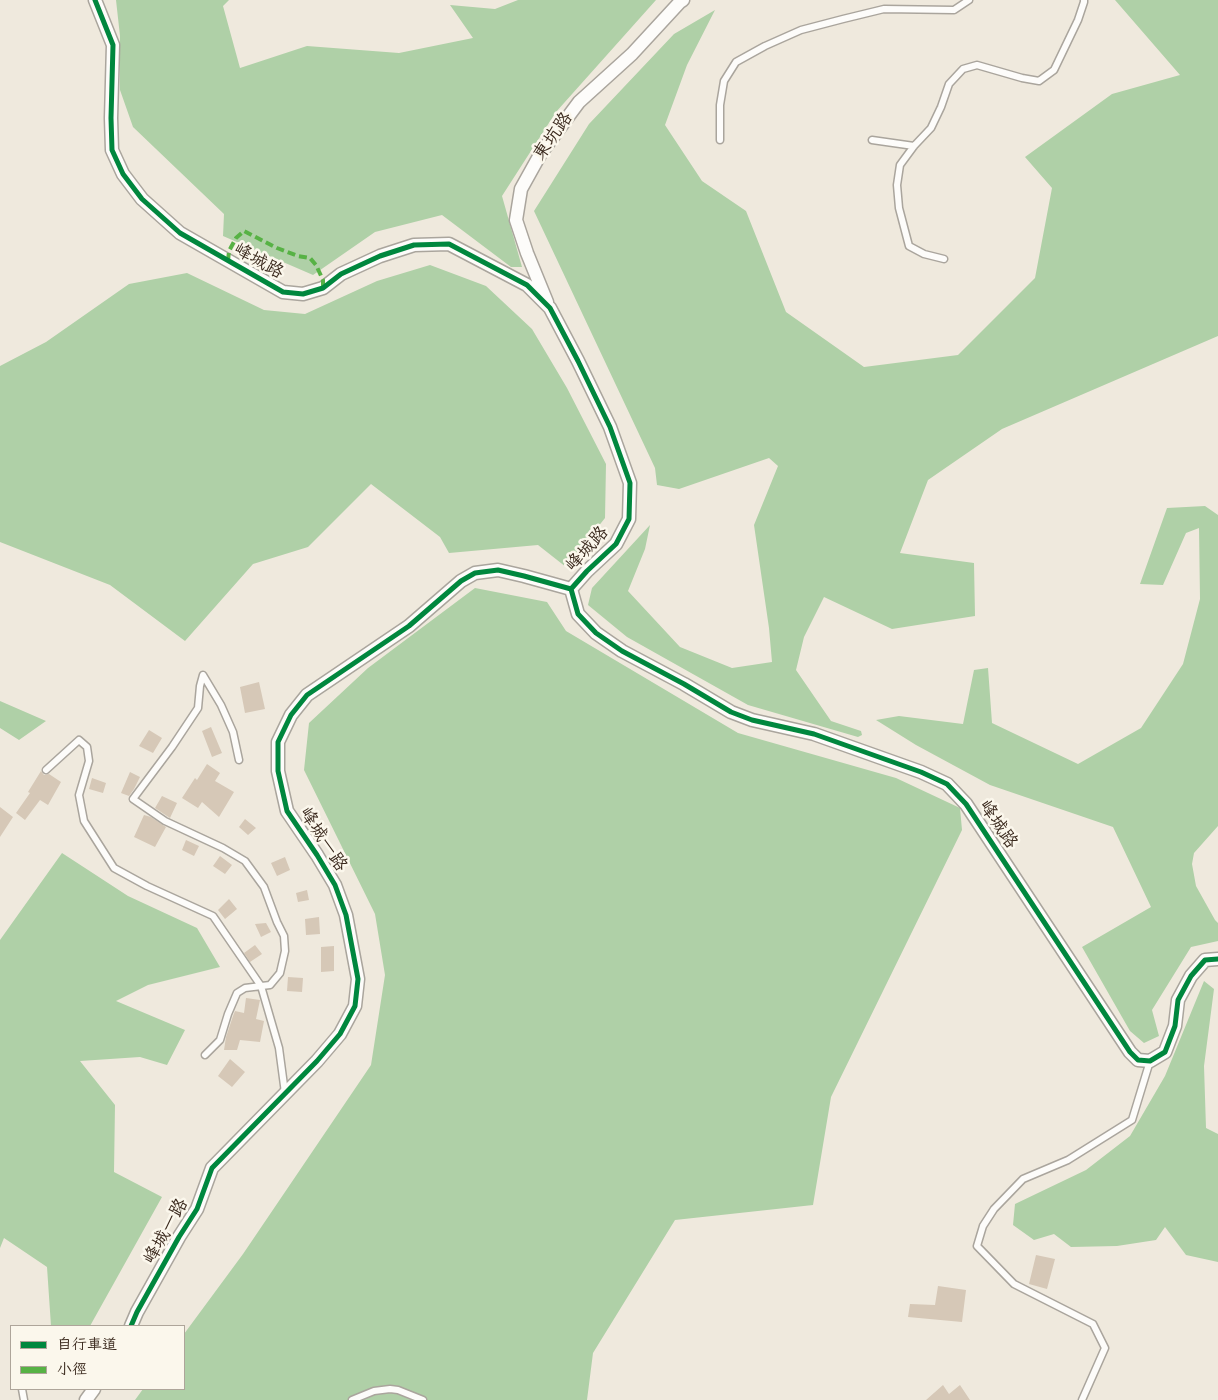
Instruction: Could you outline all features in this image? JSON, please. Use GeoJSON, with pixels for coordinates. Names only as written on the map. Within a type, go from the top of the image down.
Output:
{"type":"FeatureCollection","features":[{"type":"Feature","properties":{"kind":"street","name":"峰城路"},"geometry":{"type":"LineString","coordinates":[[95,0],[113,45],[112,150],[123,174],[142,199],[180,232],[283,292],[302,294],[323,288],[341,274],[380,256],[414,245],[449,244],[527,285],[550,308],[578,361],[610,428],[630,483],[629,519],[616,544],[571,589],[578,614],[596,633],[622,651],[731,712],[752,720],[823,738],[913,769],[947,784],[966,804],[1130,1052],[1138,1060],[1150,1061]]}},
{"type":"Feature","properties":{"kind":"street","name":"東坑路"},"geometry":{"type":"LineString","coordinates":[[550,308],[527,253],[516,220],[521,189],[541,153],[579,102],[632,54],[683,0]]}},
{"type":"Feature","properties":{"kind":"street","name":"峰城一路"},"geometry":{"type":"LineString","coordinates":[[131,1325],[179,1237],[197,1209],[212,1168],[285,1094],[340,1034],[355,1006],[358,979],[346,915],[335,884],[287,811],[278,770],[278,742],[291,715],[306,695],[409,626],[461,581],[475,573],[498,570],[571,589]]}},
{"type":"Feature","properties":{"kind":"street"},"geometry":{"type":"LineString","coordinates":[[1150,1061],[1165,1052],[1174,1026],[1178,1000],[1191,976],[1205,960],[1218,959]]}},
{"type":"Feature","properties":{"kind":"lane"},"geometry":{"type":"LineString","coordinates":[[720,140],[720,105],[724,81],[736,62],[765,46],[801,30],[884,9],[954,10],[969,0]]}},
{"type":"Feature","properties":{"kind":"lane"},"geometry":{"type":"LineString","coordinates":[[944,259],[924,254],[909,246],[903,228],[898,200],[897,185],[900,166],[930,128],[941,107],[949,84],[963,69],[977,65],[1039,81],[1054,70],[1078,20],[1084,0]]}},
{"type":"Feature","properties":{"kind":"lane"},"geometry":{"type":"LineString","coordinates":[[872,140],[914,146]]}},
{"type":"Feature","properties":{"kind":"lane"},"geometry":{"type":"LineString","coordinates":[[205,1055],[220,1040],[237,993],[245,988],[270,985],[280,973],[284,951],[284,936],[264,887],[245,861],[223,848],[165,821],[133,799],[172,747],[198,708],[202,675],[221,705],[233,732],[239,760]]}},
{"type":"Feature","properties":{"kind":"lane"},"geometry":{"type":"LineString","coordinates":[[46,770],[79,740],[87,747],[89,761],[79,795],[84,821],[114,868],[147,886],[213,916],[261,986],[279,1048],[285,1094]]}},
{"type":"Feature","properties":{"kind":"lane"},"geometry":{"type":"LineString","coordinates":[[1082,1400],[1105,1348],[1093,1324],[1014,1284],[977,1246],[983,1226],[994,1209],[1023,1179],[1068,1160],[1132,1120],[1150,1061]]}},
{"type":"Feature","properties":{"kind":"lane"},"geometry":{"type":"LineString","coordinates":[[352,1400],[374,1391],[390,1389],[398,1390],[423,1400]]}},
{"type":"Feature","properties":{"kind":"green space"},"geometry":{"type":"Polygon","coordinates":[[[116,0],[229,0],[223,6],[240,68],[307,46],[399,53],[473,38],[450,5],[495,9],[518,0],[656,0],[556,112],[502,196],[522,267],[511,267],[442,215],[375,232],[313,275],[223,236],[224,214],[133,127],[120,90],[120,36],[116,0]]]}},
{"type":"Feature","properties":{"kind":"green space"},"geometry":{"type":"Polygon","coordinates":[[[1115,0],[1218,0],[1218,336],[1002,429],[928,480],[900,553],[974,563],[975,616],[892,629],[824,597],[804,637],[796,670],[831,721],[861,731],[862,735],[858,737],[748,705],[627,637],[588,605],[592,588],[650,525],[645,549],[628,591],[680,647],[732,668],[772,662],[754,525],[778,466],[769,458],[679,489],[657,485],[655,468],[534,211],[589,124],[674,34],[715,10],[687,65],[665,125],[702,181],[746,211],[786,312],[864,367],[958,355],[1035,278],[1052,188],[1025,157],[1112,94],[1180,75],[1115,0]]]}},
{"type":"Feature","properties":{"kind":"green space"},"geometry":{"type":"Polygon","coordinates":[[[430,265],[486,286],[532,329],[567,388],[606,464],[605,518],[566,567],[538,545],[449,553],[440,537],[371,484],[308,547],[253,564],[185,641],[110,585],[0,542],[0,366],[46,342],[129,284],[187,273],[264,310],[305,314],[377,281],[430,265]]]}},
{"type":"Feature","properties":{"kind":"green space"},"geometry":{"type":"Polygon","coordinates":[[[1205,506],[1218,515],[1218,826],[1194,853],[1192,864],[1196,886],[1218,923],[1218,941],[1191,947],[1152,1010],[1159,1036],[1144,1043],[1130,1031],[1082,947],[1151,907],[1113,827],[990,785],[916,745],[876,720],[899,716],[963,724],[974,670],[988,668],[992,723],[1078,764],[1141,728],[1183,664],[1200,599],[1199,528],[1186,533],[1163,585],[1140,584],[1167,508],[1205,506]]]}},
{"type":"Feature","properties":{"kind":"green space"},"geometry":{"type":"Polygon","coordinates":[[[475,588],[547,602],[566,631],[738,733],[896,778],[960,808],[962,830],[831,1097],[813,1205],[675,1220],[593,1353],[587,1400],[135,1400],[142,1390],[185,1390],[185,1333],[243,1254],[371,1065],[385,975],[375,914],[304,770],[309,723],[368,668],[475,588]]]}},
{"type":"Feature","properties":{"kind":"green space"},"geometry":{"type":"Polygon","coordinates":[[[0,701],[46,721],[19,740],[0,728],[0,701]]]}},
{"type":"Feature","properties":{"kind":"green space"},"geometry":{"type":"Polygon","coordinates":[[[62,853],[128,896],[197,928],[220,967],[148,985],[116,1001],[185,1030],[167,1065],[140,1057],[80,1061],[115,1105],[114,1172],[162,1197],[91,1325],[51,1325],[47,1267],[4,1238],[0,1248],[0,940],[62,853]]]}},
{"type":"Feature","properties":{"kind":"green space"},"geometry":{"type":"Polygon","coordinates":[[[1204,981],[1214,989],[1204,1066],[1206,1128],[1218,1134],[1218,1262],[1186,1255],[1165,1227],[1156,1240],[1117,1246],[1071,1247],[1054,1234],[1034,1240],[1013,1225],[1015,1204],[1086,1170],[1130,1136],[1165,1076],[1204,981]]]}},
{"type":"Feature","properties":{"kind":"building"},"geometry":{"type":"Polygon","coordinates":[[[259,682],[265,709],[245,713],[240,687],[259,682]]]}},
{"type":"Feature","properties":{"kind":"building"},"geometry":{"type":"Polygon","coordinates":[[[211,727],[222,753],[212,757],[202,731],[211,727]]]}},
{"type":"Feature","properties":{"kind":"building"},"geometry":{"type":"Polygon","coordinates":[[[149,730],[162,738],[153,753],[139,746],[149,730]]]}},
{"type":"Feature","properties":{"kind":"building"},"geometry":{"type":"Polygon","coordinates":[[[207,764],[220,773],[215,781],[234,792],[219,817],[202,802],[198,808],[182,798],[207,764]]]}},
{"type":"Feature","properties":{"kind":"building"},"geometry":{"type":"Polygon","coordinates":[[[41,771],[44,775],[49,774],[61,782],[48,805],[40,800],[25,820],[16,813],[30,793],[28,792],[41,771]]]}},
{"type":"Feature","properties":{"kind":"building"},"geometry":{"type":"Polygon","coordinates":[[[130,772],[140,777],[129,796],[121,793],[130,772]]]}},
{"type":"Feature","properties":{"kind":"building"},"geometry":{"type":"Polygon","coordinates":[[[92,778],[106,783],[103,793],[89,789],[92,778]]]}},
{"type":"Feature","properties":{"kind":"building"},"geometry":{"type":"Polygon","coordinates":[[[162,796],[177,803],[170,818],[155,808],[162,796]]]}},
{"type":"Feature","properties":{"kind":"building"},"geometry":{"type":"Polygon","coordinates":[[[0,807],[13,817],[0,837],[0,807]]]}},
{"type":"Feature","properties":{"kind":"building"},"geometry":{"type":"Polygon","coordinates":[[[144,815],[151,817],[166,827],[155,847],[134,837],[144,815]]]}},
{"type":"Feature","properties":{"kind":"building"},"geometry":{"type":"Polygon","coordinates":[[[245,819],[256,828],[248,835],[239,827],[245,819]]]}},
{"type":"Feature","properties":{"kind":"building"},"geometry":{"type":"Polygon","coordinates":[[[186,840],[199,846],[194,856],[182,850],[186,840]]]}},
{"type":"Feature","properties":{"kind":"building"},"geometry":{"type":"Polygon","coordinates":[[[220,856],[232,865],[225,874],[213,866],[220,856]]]}},
{"type":"Feature","properties":{"kind":"building"},"geometry":{"type":"Polygon","coordinates":[[[285,857],[290,870],[277,876],[271,863],[285,857]]]}},
{"type":"Feature","properties":{"kind":"building"},"geometry":{"type":"Polygon","coordinates":[[[307,890],[309,900],[298,902],[296,893],[307,890]]]}},
{"type":"Feature","properties":{"kind":"building"},"geometry":{"type":"Polygon","coordinates":[[[229,899],[237,909],[225,919],[218,910],[229,899]]]}},
{"type":"Feature","properties":{"kind":"building"},"geometry":{"type":"Polygon","coordinates":[[[319,917],[320,934],[306,935],[305,919],[319,917]]]}},
{"type":"Feature","properties":{"kind":"building"},"geometry":{"type":"Polygon","coordinates":[[[266,923],[271,932],[261,937],[255,924],[266,923]]]}},
{"type":"Feature","properties":{"kind":"building"},"geometry":{"type":"Polygon","coordinates":[[[255,945],[262,954],[250,962],[244,953],[255,945]]]}},
{"type":"Feature","properties":{"kind":"building"},"geometry":{"type":"Polygon","coordinates":[[[334,946],[334,971],[321,972],[321,947],[334,946]]]}},
{"type":"Feature","properties":{"kind":"building"},"geometry":{"type":"Polygon","coordinates":[[[288,977],[303,978],[302,992],[287,991],[288,977]]]}},
{"type":"Feature","properties":{"kind":"building"},"geometry":{"type":"Polygon","coordinates":[[[246,998],[260,1000],[256,1019],[264,1021],[260,1042],[240,1040],[237,1050],[224,1050],[226,1037],[235,1011],[244,1013],[246,998]]]}},
{"type":"Feature","properties":{"kind":"building"},"geometry":{"type":"Polygon","coordinates":[[[230,1059],[245,1072],[232,1087],[218,1076],[230,1059]]]}},
{"type":"Feature","properties":{"kind":"building"},"geometry":{"type":"Polygon","coordinates":[[[1036,1255],[1055,1259],[1047,1289],[1029,1284],[1036,1255]]]}},
{"type":"Feature","properties":{"kind":"building"},"geometry":{"type":"Polygon","coordinates":[[[938,1286],[966,1290],[962,1322],[908,1317],[910,1304],[935,1305],[938,1286]]]}},
{"type":"Feature","properties":{"kind":"building"},"geometry":{"type":"Polygon","coordinates":[[[943,1385],[949,1394],[960,1385],[970,1400],[926,1400],[943,1385]]]}},
{"type":"Feature","properties":{"kind":"marked path"},"geometry":{"type":"LineString","coordinates":[[228,261],[229,251],[236,238],[244,231],[277,248],[298,256],[310,258],[316,265],[323,280],[323,288]]}},
{"type":"Feature","properties":{"kind":"cycle path"},"geometry":{"type":"LineString","coordinates":[[95,0],[113,45],[112,150],[123,174],[142,199],[180,233],[283,292],[303,294],[323,288],[341,274],[380,256],[414,245],[449,244],[527,285],[550,308],[610,427],[630,483],[629,519],[616,544],[571,589],[578,614],[596,633],[622,651],[731,712],[752,720],[814,734],[921,772],[947,784],[966,804],[1130,1052],[1138,1060],[1150,1061],[1165,1052],[1175,1026],[1178,1000],[1191,976],[1205,960],[1218,959]]}},
{"type":"Feature","properties":{"kind":"cycle path"},"geometry":{"type":"LineString","coordinates":[[131,1325],[179,1237],[197,1209],[212,1168],[317,1061],[340,1034],[355,1006],[358,979],[346,915],[335,885],[287,811],[278,771],[278,742],[291,715],[307,695],[409,626],[461,581],[475,573],[498,570],[571,589]]}}]}
